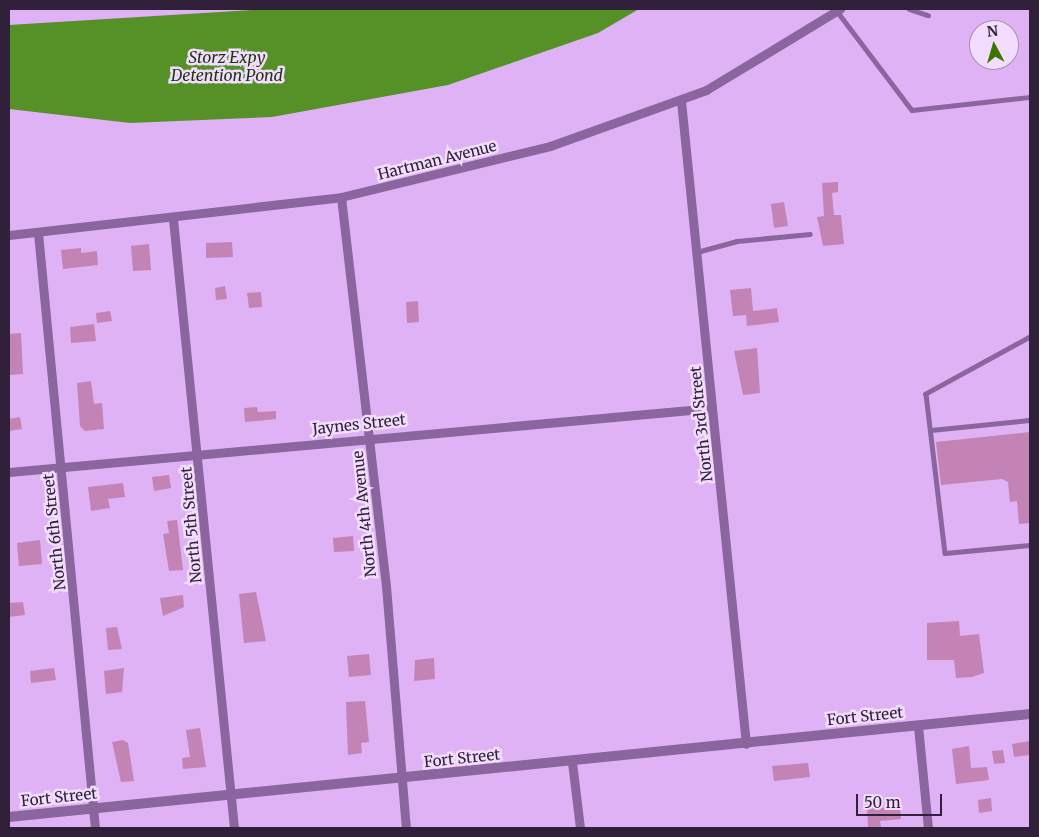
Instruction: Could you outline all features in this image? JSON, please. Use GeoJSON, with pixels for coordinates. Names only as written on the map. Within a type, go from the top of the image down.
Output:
{"type":"FeatureCollection","features":[{"type":"Feature","properties":{"kind":"street","name":"Hartman Avenue"},"geometry":{"type":"LineString","coordinates":[[9,235],[173,219],[341,197],[550,146],[681,101],[761,61],[839,10]]}},
{"type":"Feature","properties":{"kind":"street","name":"North 3rd Street"},"geometry":{"type":"LineString","coordinates":[[681,101],[746,744]]}},
{"type":"Feature","properties":{"kind":"street","name":"North 4th Avenue"},"geometry":{"type":"LineString","coordinates":[[341,197],[369,436],[406,828]]}},
{"type":"Feature","properties":{"kind":"street","name":"North 5th Street"},"geometry":{"type":"LineString","coordinates":[[173,219],[234,828]]}},
{"type":"Feature","properties":{"kind":"street","name":"North 6th Street"},"geometry":{"type":"LineString","coordinates":[[38,233],[95,828]]}},
{"type":"Feature","properties":{"kind":"street","name":"Jaynes Street"},"geometry":{"type":"LineString","coordinates":[[9,472],[198,455],[369,436],[712,408]]}},
{"type":"Feature","properties":{"kind":"street","name":"Fort Street"},"geometry":{"type":"LineString","coordinates":[[9,818],[1030,714]]}},
{"type":"Feature","properties":{"kind":"street"},"geometry":{"type":"LineString","coordinates":[[918,726],[928,828]]}},
{"type":"Feature","properties":{"kind":"street"},"geometry":{"type":"LineString","coordinates":[[572,762],[580,828]]}},
{"type":"Feature","properties":{"kind":"lane"},"geometry":{"type":"LineString","coordinates":[[909,9],[928,14]]}},
{"type":"Feature","properties":{"kind":"lane"},"geometry":{"type":"LineString","coordinates":[[839,10],[912,110],[1030,97]]}},
{"type":"Feature","properties":{"kind":"lane"},"geometry":{"type":"LineString","coordinates":[[697,252],[737,241],[810,234]]}},
{"type":"Feature","properties":{"kind":"lane"},"geometry":{"type":"LineString","coordinates":[[1030,337],[926,394],[945,553],[1030,545]]}},
{"type":"Feature","properties":{"kind":"lane"},"geometry":{"type":"LineString","coordinates":[[931,430],[1030,420]]}},
{"type":"Feature","properties":{"kind":"water","name":"Storz Expy Detention Pond"},"geometry":{"type":"Polygon","coordinates":[[[267,9],[639,9],[598,33],[448,85],[272,117],[130,123],[9,109],[9,25],[267,9]]]}},
{"type":"Feature","properties":{"kind":"building"},"geometry":{"type":"Polygon","coordinates":[[[838,182],[838,192],[832,193],[834,215],[841,215],[844,244],[823,246],[817,217],[824,216],[822,183],[838,182]]]}},
{"type":"Feature","properties":{"kind":"building"},"geometry":{"type":"Polygon","coordinates":[[[784,202],[788,226],[774,228],[771,204],[784,202]]]}},
{"type":"Feature","properties":{"kind":"building"},"geometry":{"type":"Polygon","coordinates":[[[232,242],[233,257],[206,258],[206,243],[232,242]]]}},
{"type":"Feature","properties":{"kind":"building"},"geometry":{"type":"Polygon","coordinates":[[[149,244],[151,270],[133,271],[131,246],[149,244]]]}},
{"type":"Feature","properties":{"kind":"building"},"geometry":{"type":"Polygon","coordinates":[[[81,248],[81,253],[97,251],[98,265],[63,269],[61,250],[81,248]]]}},
{"type":"Feature","properties":{"kind":"building"},"geometry":{"type":"Polygon","coordinates":[[[225,286],[227,299],[216,300],[215,288],[225,286]]]}},
{"type":"Feature","properties":{"kind":"building"},"geometry":{"type":"Polygon","coordinates":[[[751,288],[753,311],[777,308],[779,322],[747,326],[746,315],[733,316],[730,290],[751,288]]]}},
{"type":"Feature","properties":{"kind":"building"},"geometry":{"type":"Polygon","coordinates":[[[261,292],[262,307],[249,308],[247,293],[261,292]]]}},
{"type":"Feature","properties":{"kind":"building"},"geometry":{"type":"Polygon","coordinates":[[[418,301],[419,322],[407,323],[406,302],[418,301]]]}},
{"type":"Feature","properties":{"kind":"building"},"geometry":{"type":"Polygon","coordinates":[[[110,311],[112,321],[97,323],[96,313],[110,311]]]}},
{"type":"Feature","properties":{"kind":"building"},"geometry":{"type":"Polygon","coordinates":[[[94,324],[96,341],[71,343],[70,327],[94,324]]]}},
{"type":"Feature","properties":{"kind":"building"},"geometry":{"type":"Polygon","coordinates":[[[21,333],[23,374],[9,375],[9,334],[21,333]]]}},
{"type":"Feature","properties":{"kind":"building"},"geometry":{"type":"Polygon","coordinates":[[[757,348],[760,393],[743,395],[734,351],[757,348]]]}},
{"type":"Feature","properties":{"kind":"building"},"geometry":{"type":"Polygon","coordinates":[[[91,381],[94,404],[102,403],[104,429],[85,431],[80,426],[77,383],[91,381]]]}},
{"type":"Feature","properties":{"kind":"building"},"geometry":{"type":"Polygon","coordinates":[[[257,407],[258,412],[276,411],[276,419],[245,422],[244,408],[257,407]]]}},
{"type":"Feature","properties":{"kind":"building"},"geometry":{"type":"Polygon","coordinates":[[[20,417],[22,429],[9,431],[9,419],[20,417]]]}},
{"type":"Feature","properties":{"kind":"building"},"geometry":{"type":"Polygon","coordinates":[[[1030,432],[1030,523],[1019,524],[1017,501],[1010,502],[1008,482],[1002,479],[941,485],[936,442],[1030,432]]]}},
{"type":"Feature","properties":{"kind":"building"},"geometry":{"type":"Polygon","coordinates":[[[169,475],[171,488],[154,491],[152,477],[169,475]]]}},
{"type":"Feature","properties":{"kind":"building"},"geometry":{"type":"Polygon","coordinates":[[[123,483],[125,497],[108,499],[110,508],[91,511],[88,487],[123,483]]]}},
{"type":"Feature","properties":{"kind":"building"},"geometry":{"type":"Polygon","coordinates":[[[177,520],[183,570],[169,571],[163,534],[169,533],[167,521],[177,520]]]}},
{"type":"Feature","properties":{"kind":"building"},"geometry":{"type":"Polygon","coordinates":[[[353,536],[354,551],[334,552],[333,538],[353,536]]]}},
{"type":"Feature","properties":{"kind":"building"},"geometry":{"type":"Polygon","coordinates":[[[40,540],[42,564],[19,566],[17,543],[40,540]]]}},
{"type":"Feature","properties":{"kind":"building"},"geometry":{"type":"Polygon","coordinates":[[[256,592],[266,641],[244,643],[239,594],[256,592]]]}},
{"type":"Feature","properties":{"kind":"building"},"geometry":{"type":"Polygon","coordinates":[[[183,595],[184,607],[163,616],[160,598],[183,595]]]}},
{"type":"Feature","properties":{"kind":"building"},"geometry":{"type":"Polygon","coordinates":[[[23,602],[25,615],[9,617],[9,603],[23,602]]]}},
{"type":"Feature","properties":{"kind":"building"},"geometry":{"type":"Polygon","coordinates":[[[959,621],[960,636],[979,634],[984,673],[972,677],[956,678],[954,660],[927,660],[927,623],[959,621]]]}},
{"type":"Feature","properties":{"kind":"building"},"geometry":{"type":"Polygon","coordinates":[[[117,627],[122,649],[108,650],[106,628],[117,627]]]}},
{"type":"Feature","properties":{"kind":"building"},"geometry":{"type":"Polygon","coordinates":[[[369,654],[371,675],[349,677],[347,656],[369,654]]]}},
{"type":"Feature","properties":{"kind":"building"},"geometry":{"type":"Polygon","coordinates":[[[434,658],[435,679],[414,681],[415,660],[434,658]]]}},
{"type":"Feature","properties":{"kind":"building"},"geometry":{"type":"Polygon","coordinates":[[[54,668],[56,680],[31,683],[30,671],[54,668]]]}},
{"type":"Feature","properties":{"kind":"building"},"geometry":{"type":"Polygon","coordinates":[[[124,668],[122,692],[106,694],[104,671],[124,668]]]}},
{"type":"Feature","properties":{"kind":"building"},"geometry":{"type":"Polygon","coordinates":[[[365,701],[369,742],[361,743],[362,753],[348,755],[346,702],[365,701]]]}},
{"type":"Feature","properties":{"kind":"building"},"geometry":{"type":"Polygon","coordinates":[[[200,728],[206,767],[183,769],[182,758],[190,757],[186,730],[200,728]]]}},
{"type":"Feature","properties":{"kind":"building"},"geometry":{"type":"Polygon","coordinates":[[[123,740],[128,743],[134,781],[121,782],[112,742],[123,740]]]}},
{"type":"Feature","properties":{"kind":"building"},"geometry":{"type":"Polygon","coordinates":[[[1030,741],[1030,755],[1014,757],[1012,744],[1030,741]]]}},
{"type":"Feature","properties":{"kind":"building"},"geometry":{"type":"Polygon","coordinates":[[[969,746],[971,768],[987,767],[989,780],[956,784],[952,749],[969,746]]]}},
{"type":"Feature","properties":{"kind":"building"},"geometry":{"type":"Polygon","coordinates":[[[1003,750],[1005,763],[994,764],[992,751],[1003,750]]]}},
{"type":"Feature","properties":{"kind":"building"},"geometry":{"type":"Polygon","coordinates":[[[808,763],[810,777],[774,781],[772,766],[808,763]]]}},
{"type":"Feature","properties":{"kind":"building"},"geometry":{"type":"Polygon","coordinates":[[[991,798],[992,811],[979,813],[978,800],[991,798]]]}},
{"type":"Feature","properties":{"kind":"building"},"geometry":{"type":"Polygon","coordinates":[[[900,806],[901,819],[880,821],[881,827],[868,828],[867,809],[900,806]]]}}]}
